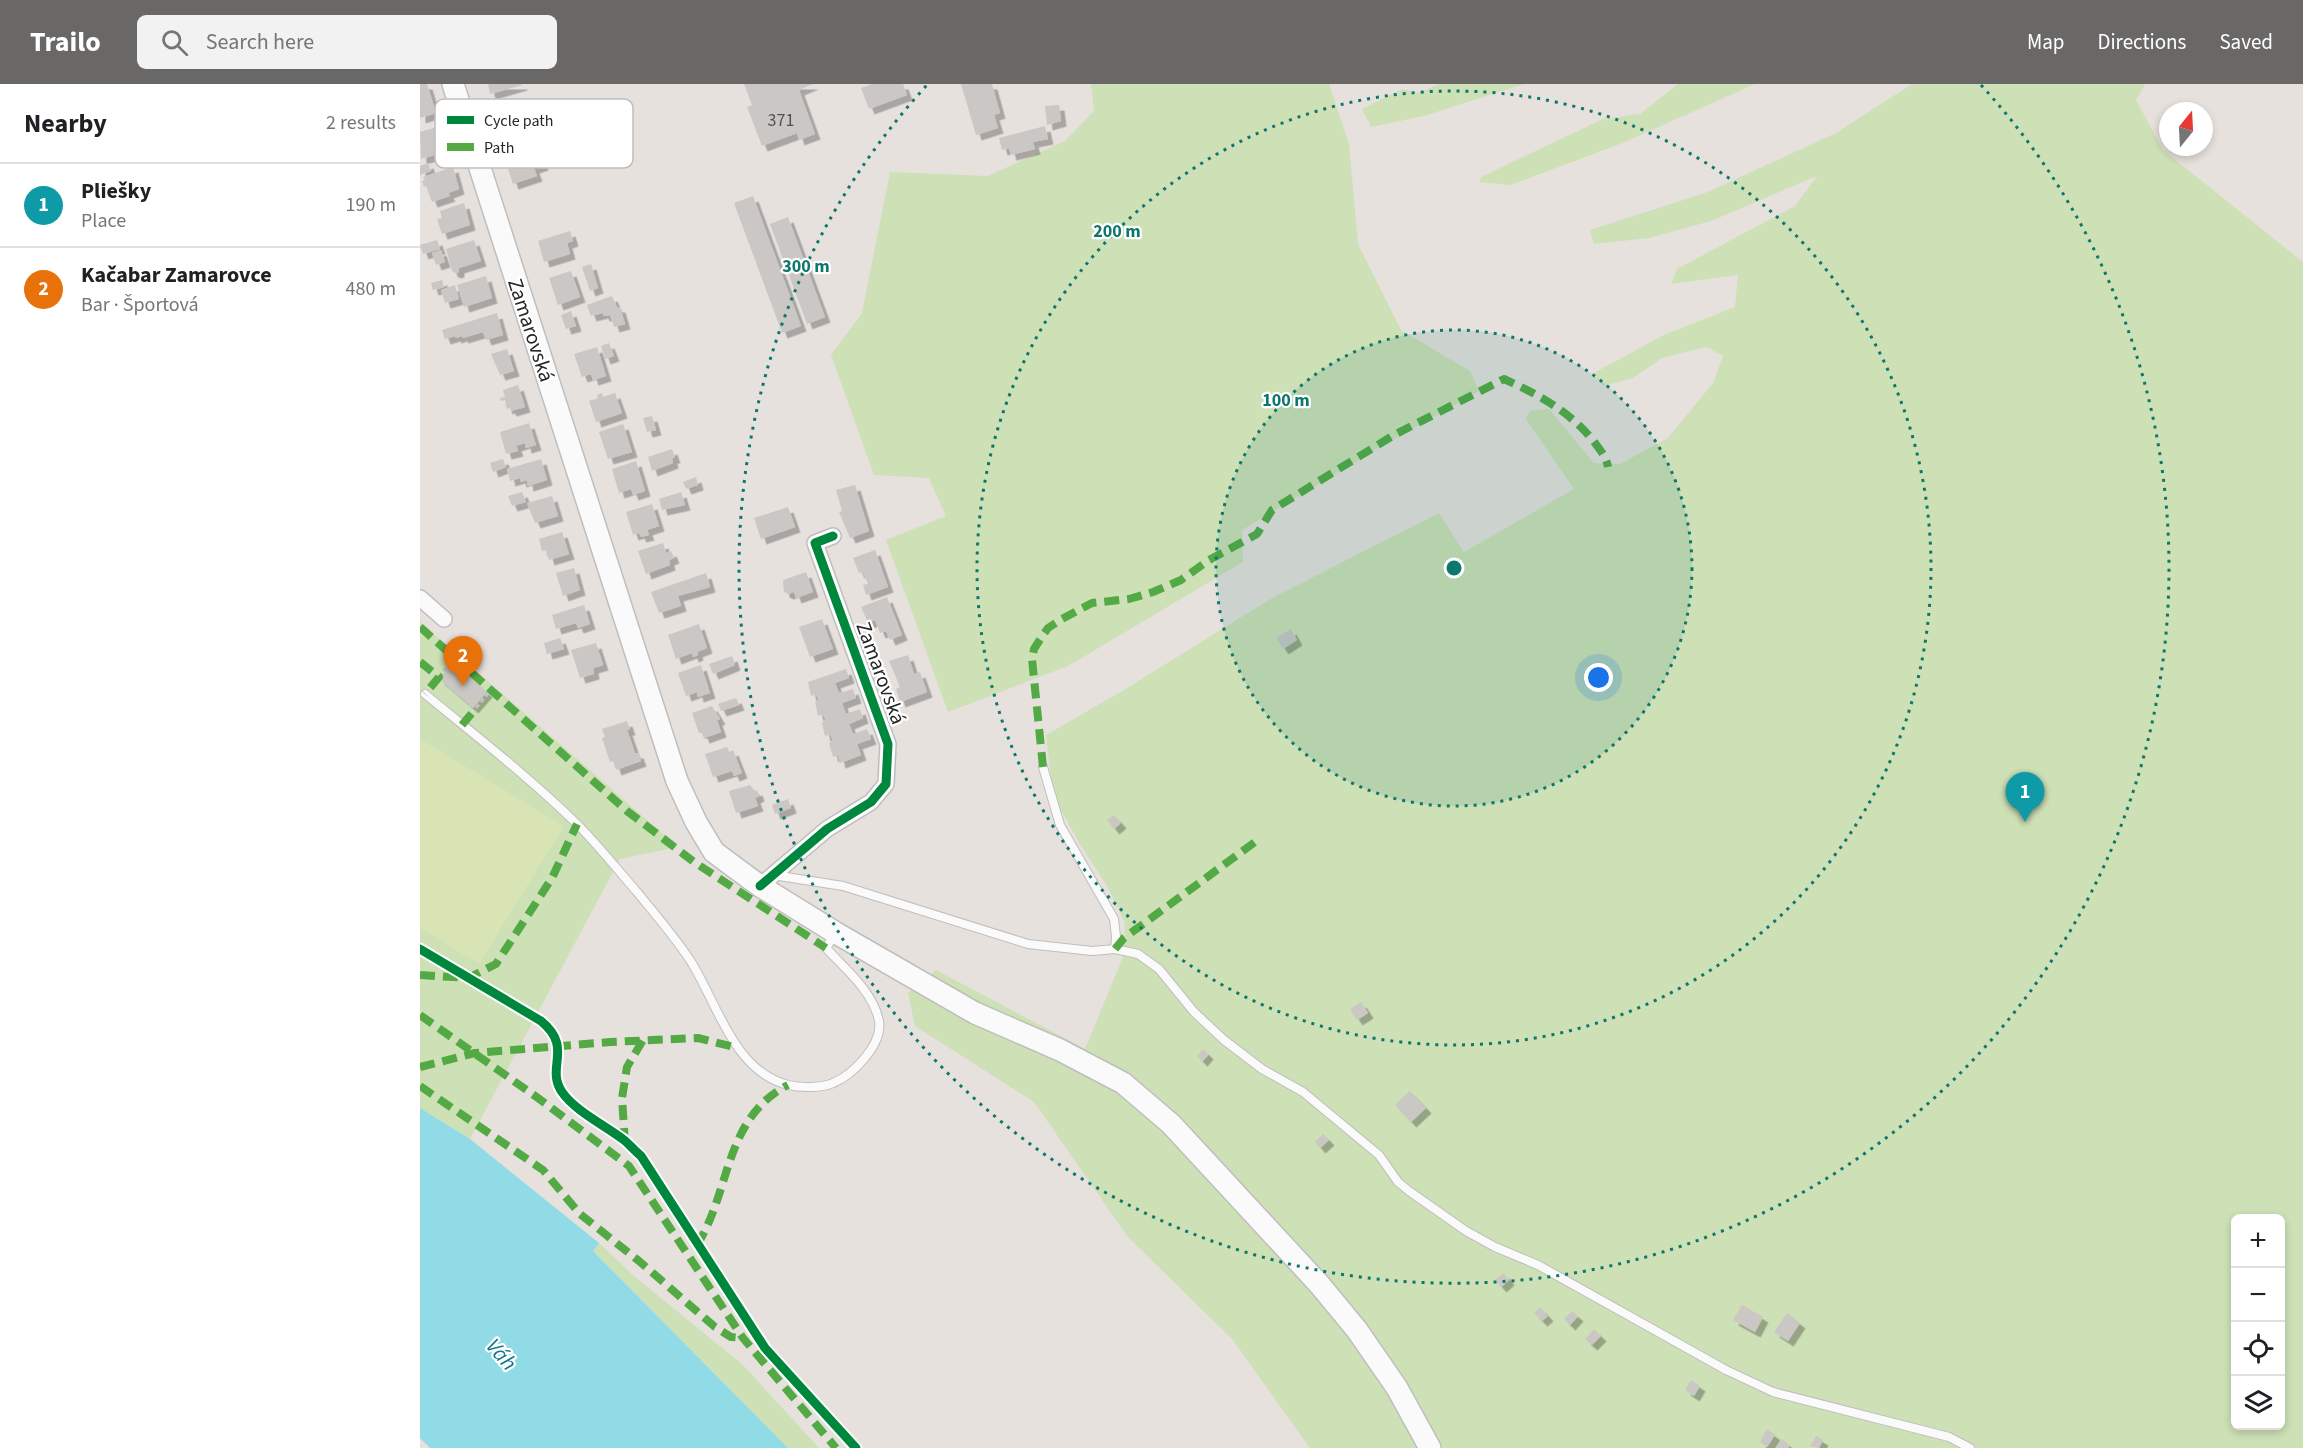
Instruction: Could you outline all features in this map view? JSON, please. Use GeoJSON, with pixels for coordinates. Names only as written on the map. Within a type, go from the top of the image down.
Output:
{"type":"FeatureCollection","features":[{"type":"Feature","properties":{"kind":"main road","name":"Zamarovská"},"geometry":{"type":"LineString","coordinates":[[453,84],[458,99]]}},
{"type":"Feature","properties":{"kind":"main road","name":"Zamarovská"},"geometry":{"type":"LineString","coordinates":[[480,168],[677,781],[696,822],[714,852],[766,881],[836,933],[975,1013],[1060,1050],[1123,1083],[1172,1124],[1319,1284],[1357,1330],[1397,1388],[1430,1448]]}},
{"type":"Feature","properties":{"kind":"street","name":"Zamarovská"},"geometry":{"type":"LineString","coordinates":[[766,881],[827,829],[871,802],[886,784],[888,744],[815,543],[834,536]]}},
{"type":"Feature","properties":{"kind":"street"},"geometry":{"type":"LineString","coordinates":[[420,598],[444,619]]}},
{"type":"Feature","properties":{"kind":"lane"},"geometry":{"type":"LineString","coordinates":[[425,694],[577,824],[615,866],[677,943],[700,978],[738,1048],[769,1076],[788,1084],[808,1087],[833,1084],[869,1054],[877,1039],[879,1023],[874,1006],[862,988],[826,948],[836,933]]}},
{"type":"Feature","properties":{"kind":"lane"},"geometry":{"type":"LineString","coordinates":[[1043,766],[1060,825],[1114,919],[1115,950]]}},
{"type":"Feature","properties":{"kind":"lane"},"geometry":{"type":"LineString","coordinates":[[766,881],[843,886],[1028,944],[1092,951],[1115,950],[1138,954],[1159,969],[1194,1012],[1224,1040],[1262,1069],[1311,1099],[1379,1155],[1398,1182],[1466,1231],[1495,1247],[1538,1265],[1726,1370],[1773,1392],[1949,1437],[1970,1448]]}},
{"type":"Feature","properties":{"kind":"path"},"geometry":{"type":"LineString","coordinates":[[439,677],[455,658]]}},
{"type":"Feature","properties":{"kind":"path"},"geometry":{"type":"LineString","coordinates":[[476,708],[491,690]]}},
{"type":"Feature","properties":{"kind":"green space"},"geometry":{"type":"Polygon","coordinates":[[[1091,84],[1329,84],[1349,144],[1358,244],[1401,330],[1470,371],[1479,391],[1242,530],[1243,562],[1068,666],[948,712],[886,540],[946,516],[929,478],[874,475],[831,355],[862,313],[890,172],[988,176],[1065,141],[1094,111],[1091,84]]]}},
{"type":"Feature","properties":{"kind":"green space"},"geometry":{"type":"Polygon","coordinates":[[[1440,84],[1524,84],[1424,116],[1371,127],[1362,109],[1403,89],[1417,93],[1440,84]]]}},
{"type":"Feature","properties":{"kind":"green space"},"geometry":{"type":"Polygon","coordinates":[[[1678,84],[1755,84],[1620,144],[1511,185],[1479,182],[1481,177],[1603,119],[1640,114],[1678,84]]]}},
{"type":"Feature","properties":{"kind":"green space"},"geometry":{"type":"Polygon","coordinates":[[[1912,84],[2145,84],[2136,100],[2159,143],[2159,156],[2170,156],[2303,262],[2303,1448],[1310,1448],[1233,1340],[1128,1237],[1034,1102],[915,1026],[908,993],[936,970],[1085,1049],[1123,957],[1125,923],[1107,886],[1057,803],[1051,778],[1046,735],[1124,690],[1272,598],[1439,513],[1464,552],[1574,489],[1526,419],[1530,411],[1549,409],[1594,463],[1620,464],[1668,438],[1713,383],[1723,356],[1706,347],[1662,358],[1633,378],[1603,386],[1594,373],[1664,335],[1735,307],[1738,275],[1671,284],[1677,269],[1795,206],[1817,176],[1711,221],[1649,238],[1594,244],[1590,230],[1708,192],[1836,133],[1912,84]]]}},
{"type":"Feature","properties":{"kind":"green space"},"geometry":{"type":"Polygon","coordinates":[[[420,622],[678,847],[620,859],[470,1139],[420,1108],[420,622]]]}},
{"type":"Feature","properties":{"kind":"green space"},"geometry":{"type":"Polygon","coordinates":[[[420,739],[564,826],[479,964],[420,928],[420,739]]]}},
{"type":"Feature","properties":{"kind":"green space"},"geometry":{"type":"Polygon","coordinates":[[[599,1243],[634,1276],[743,1365],[819,1448],[788,1448],[593,1251],[599,1243]]]}},
{"type":"Feature","properties":{"kind":"water","name":"Váh"},"geometry":{"type":"Polygon","coordinates":[[[420,1108],[470,1139],[599,1243],[593,1251],[788,1448],[430,1448],[420,1438],[420,1108]]]}},
{"type":"Feature","properties":{"kind":"building"},"geometry":{"type":"Polygon","coordinates":[[[420,84],[427,84],[435,113],[420,118],[420,84]]]}},
{"type":"Feature","properties":{"kind":"building"},"geometry":{"type":"Polygon","coordinates":[[[488,84],[522,84],[522,85],[490,94],[488,84]]]}},
{"type":"Feature","properties":{"kind":"building"},"geometry":{"type":"Polygon","coordinates":[[[744,84],[813,84],[799,90],[815,134],[799,140],[797,133],[762,146],[747,107],[752,105],[744,84]]]}},
{"type":"Feature","properties":{"kind":"building"},"geometry":{"type":"Polygon","coordinates":[[[872,84],[903,84],[907,95],[869,109],[861,88],[872,84]]]}},
{"type":"Feature","properties":{"kind":"building"},"geometry":{"type":"Polygon","coordinates":[[[961,84],[992,84],[1000,113],[994,115],[998,128],[976,135],[961,84]]]}},
{"type":"Feature","properties":{"kind":"building"},"geometry":{"type":"Polygon","coordinates":[[[1059,105],[1061,121],[1047,125],[1045,106],[1059,105]]]}},
{"type":"Feature","properties":{"kind":"building"},"geometry":{"type":"Polygon","coordinates":[[[1045,126],[1048,139],[1033,142],[1035,149],[1011,155],[1009,148],[1002,150],[999,138],[1045,126]]]}},
{"type":"Feature","properties":{"kind":"building"},"geometry":{"type":"Polygon","coordinates":[[[435,128],[435,155],[421,159],[420,132],[435,128]]]}},
{"type":"Feature","properties":{"kind":"building"},"geometry":{"type":"Polygon","coordinates":[[[428,163],[431,171],[420,175],[420,166],[428,163]]]}},
{"type":"Feature","properties":{"kind":"building"},"geometry":{"type":"Polygon","coordinates":[[[453,168],[459,189],[448,193],[450,196],[432,202],[426,186],[424,187],[423,177],[453,168]]]}},
{"type":"Feature","properties":{"kind":"building"},"geometry":{"type":"Polygon","coordinates":[[[508,168],[534,168],[537,176],[513,184],[508,168]]]}},
{"type":"Feature","properties":{"kind":"building"},"geometry":{"type":"Polygon","coordinates":[[[753,196],[801,326],[782,333],[734,203],[753,196]]]}},
{"type":"Feature","properties":{"kind":"building"},"geometry":{"type":"Polygon","coordinates":[[[464,203],[470,225],[442,234],[437,219],[442,218],[440,211],[464,203]]]}},
{"type":"Feature","properties":{"kind":"building"},"geometry":{"type":"Polygon","coordinates":[[[788,217],[825,317],[807,324],[770,224],[788,217]]]}},
{"type":"Feature","properties":{"kind":"building"},"geometry":{"type":"Polygon","coordinates":[[[570,231],[573,241],[567,243],[570,254],[544,262],[538,241],[570,231]]]}},
{"type":"Feature","properties":{"kind":"building"},"geometry":{"type":"Polygon","coordinates":[[[437,240],[440,249],[423,254],[420,245],[437,240]]]}},
{"type":"Feature","properties":{"kind":"building"},"geometry":{"type":"Polygon","coordinates":[[[474,240],[481,261],[459,268],[459,272],[455,273],[452,271],[446,249],[474,240]]]}},
{"type":"Feature","properties":{"kind":"building"},"geometry":{"type":"Polygon","coordinates":[[[441,250],[445,262],[436,265],[432,253],[441,250]]]}},
{"type":"Feature","properties":{"kind":"building"},"geometry":{"type":"Polygon","coordinates":[[[591,264],[598,288],[590,291],[582,267],[591,264]]]}},
{"type":"Feature","properties":{"kind":"building"},"geometry":{"type":"Polygon","coordinates":[[[571,271],[580,297],[558,305],[549,278],[571,271]]]}},
{"type":"Feature","properties":{"kind":"building"},"geometry":{"type":"Polygon","coordinates":[[[486,276],[492,298],[464,307],[457,285],[486,276]]]}},
{"type":"Feature","properties":{"kind":"building"},"geometry":{"type":"Polygon","coordinates":[[[442,280],[444,287],[433,290],[431,283],[442,280]]]}},
{"type":"Feature","properties":{"kind":"building"},"geometry":{"type":"Polygon","coordinates":[[[455,285],[459,299],[445,303],[441,290],[455,285]]]}},
{"type":"Feature","properties":{"kind":"building"},"geometry":{"type":"Polygon","coordinates":[[[612,296],[617,307],[620,307],[625,324],[614,327],[610,315],[604,316],[603,313],[591,316],[587,305],[612,296]]]}},
{"type":"Feature","properties":{"kind":"building"},"geometry":{"type":"Polygon","coordinates":[[[571,311],[576,326],[566,329],[561,315],[571,311]]]}},
{"type":"Feature","properties":{"kind":"building"},"geometry":{"type":"Polygon","coordinates":[[[497,313],[503,335],[486,340],[483,332],[463,338],[455,336],[445,339],[442,330],[497,313]]]}},
{"type":"Feature","properties":{"kind":"building"},"geometry":{"type":"Polygon","coordinates":[[[609,343],[614,356],[605,359],[601,346],[609,343]]]}},
{"type":"Feature","properties":{"kind":"building"},"geometry":{"type":"Polygon","coordinates":[[[597,347],[606,376],[593,380],[591,374],[582,377],[574,354],[597,347]]]}},
{"type":"Feature","properties":{"kind":"building"},"geometry":{"type":"Polygon","coordinates":[[[507,349],[514,371],[500,375],[491,354],[507,349]]]}},
{"type":"Feature","properties":{"kind":"building"},"geometry":{"type":"Polygon","coordinates":[[[518,385],[525,407],[511,411],[510,408],[507,409],[505,400],[501,401],[500,398],[505,397],[503,390],[518,385]]]}},
{"type":"Feature","properties":{"kind":"building"},"geometry":{"type":"Polygon","coordinates":[[[602,393],[603,397],[615,393],[622,413],[596,422],[589,401],[598,398],[597,395],[602,393]]]}},
{"type":"Feature","properties":{"kind":"building"},"geometry":{"type":"Polygon","coordinates":[[[652,416],[656,430],[647,432],[643,418],[652,416]]]}},
{"type":"Feature","properties":{"kind":"building"},"geometry":{"type":"Polygon","coordinates":[[[529,423],[536,445],[526,448],[525,443],[516,446],[518,451],[506,454],[500,432],[529,423]]]}},
{"type":"Feature","properties":{"kind":"building"},"geometry":{"type":"Polygon","coordinates":[[[623,424],[632,452],[608,459],[599,432],[623,424]]]}},
{"type":"Feature","properties":{"kind":"building"},"geometry":{"type":"Polygon","coordinates":[[[672,449],[675,458],[672,458],[673,463],[652,471],[648,457],[672,449]]]}},
{"type":"Feature","properties":{"kind":"building"},"geometry":{"type":"Polygon","coordinates":[[[503,459],[506,467],[493,472],[490,463],[503,459]]]}},
{"type":"Feature","properties":{"kind":"building"},"geometry":{"type":"Polygon","coordinates":[[[541,459],[547,480],[528,486],[527,480],[521,482],[520,478],[510,481],[507,469],[541,459]]]}},
{"type":"Feature","properties":{"kind":"building"},"geometry":{"type":"Polygon","coordinates":[[[636,461],[645,491],[633,495],[631,489],[619,493],[612,469],[636,461]]]}},
{"type":"Feature","properties":{"kind":"building"},"geometry":{"type":"Polygon","coordinates":[[[696,477],[698,485],[686,489],[683,482],[696,477]]]}},
{"type":"Feature","properties":{"kind":"building"},"geometry":{"type":"Polygon","coordinates":[[[855,485],[869,531],[850,538],[839,512],[842,511],[836,490],[855,485]]]}},
{"type":"Feature","properties":{"kind":"building"},"geometry":{"type":"Polygon","coordinates":[[[522,492],[526,502],[512,506],[508,496],[522,492]]]}},
{"type":"Feature","properties":{"kind":"building"},"geometry":{"type":"Polygon","coordinates":[[[681,492],[685,505],[662,510],[659,499],[681,492]]]}},
{"type":"Feature","properties":{"kind":"building"},"geometry":{"type":"Polygon","coordinates":[[[552,496],[558,516],[535,523],[527,503],[552,496]]]}},
{"type":"Feature","properties":{"kind":"building"},"geometry":{"type":"Polygon","coordinates":[[[652,504],[659,526],[647,530],[649,535],[641,537],[639,533],[633,535],[626,512],[652,504]]]}},
{"type":"Feature","properties":{"kind":"building"},"geometry":{"type":"Polygon","coordinates":[[[788,507],[795,527],[761,539],[754,518],[788,507]]]}},
{"type":"Feature","properties":{"kind":"building"},"geometry":{"type":"Polygon","coordinates":[[[562,532],[569,554],[549,560],[546,550],[542,551],[539,539],[562,532]]]}},
{"type":"Feature","properties":{"kind":"building"},"geometry":{"type":"Polygon","coordinates":[[[663,543],[666,553],[671,551],[674,558],[669,560],[670,565],[646,574],[638,551],[663,543]]]}},
{"type":"Feature","properties":{"kind":"building"},"geometry":{"type":"Polygon","coordinates":[[[875,550],[888,587],[866,595],[863,585],[868,584],[863,572],[859,573],[853,558],[875,550]]]}},
{"type":"Feature","properties":{"kind":"building"},"geometry":{"type":"Polygon","coordinates":[[[574,568],[580,590],[563,596],[556,573],[574,568]]]}},
{"type":"Feature","properties":{"kind":"building"},"geometry":{"type":"Polygon","coordinates":[[[806,572],[813,592],[796,598],[794,592],[788,594],[784,592],[783,580],[806,572]]]}},
{"type":"Feature","properties":{"kind":"building"},"geometry":{"type":"Polygon","coordinates":[[[706,573],[710,587],[678,596],[681,606],[659,613],[651,592],[706,573]]]}},
{"type":"Feature","properties":{"kind":"building"},"geometry":{"type":"Polygon","coordinates":[[[887,597],[902,635],[890,640],[886,631],[880,633],[875,620],[868,623],[861,607],[887,597]]]}},
{"type":"Feature","properties":{"kind":"building"},"geometry":{"type":"Polygon","coordinates":[[[584,605],[590,624],[578,628],[576,623],[556,629],[552,615],[584,605]]]}},
{"type":"Feature","properties":{"kind":"building"},"geometry":{"type":"Polygon","coordinates":[[[822,619],[833,649],[810,657],[799,627],[822,619]]]}},
{"type":"Feature","properties":{"kind":"building"},"geometry":{"type":"Polygon","coordinates":[[[699,624],[707,648],[697,652],[698,655],[693,657],[692,653],[676,659],[668,635],[699,624]]]}},
{"type":"Feature","properties":{"kind":"building"},"geometry":{"type":"Polygon","coordinates":[[[1291,629],[1297,640],[1283,649],[1276,638],[1291,629]]]}},
{"type":"Feature","properties":{"kind":"building"},"geometry":{"type":"Polygon","coordinates":[[[560,638],[564,649],[547,654],[544,643],[560,638]]]}},
{"type":"Feature","properties":{"kind":"building"},"geometry":{"type":"Polygon","coordinates":[[[596,643],[603,665],[593,668],[594,674],[580,678],[571,650],[596,643]]]}},
{"type":"Feature","properties":{"kind":"building"},"geometry":{"type":"Polygon","coordinates":[[[908,655],[914,674],[920,672],[927,692],[900,702],[896,689],[900,687],[889,661],[908,655]]]}},
{"type":"Feature","properties":{"kind":"building"},"geometry":{"type":"Polygon","coordinates":[[[732,656],[735,665],[713,674],[709,664],[732,656]]]}},
{"type":"Feature","properties":{"kind":"building"},"geometry":{"type":"Polygon","coordinates":[[[453,663],[487,692],[473,708],[439,679],[453,663]]]}},
{"type":"Feature","properties":{"kind":"building"},"geometry":{"type":"Polygon","coordinates":[[[701,665],[710,693],[698,697],[697,692],[686,696],[678,673],[701,665]]]}},
{"type":"Feature","properties":{"kind":"building"},"geometry":{"type":"Polygon","coordinates":[[[846,669],[849,678],[835,683],[839,693],[853,689],[856,698],[842,703],[846,714],[860,709],[863,718],[849,724],[853,734],[867,729],[871,739],[857,744],[861,755],[840,763],[838,755],[833,757],[829,743],[833,741],[830,734],[825,736],[822,723],[826,721],[823,714],[818,716],[815,702],[819,701],[816,694],[811,696],[808,682],[846,669]]]}},
{"type":"Feature","properties":{"kind":"building"},"geometry":{"type":"Polygon","coordinates":[[[736,698],[739,705],[721,711],[718,704],[736,698]]]}},
{"type":"Feature","properties":{"kind":"building"},"geometry":{"type":"Polygon","coordinates":[[[712,706],[720,719],[717,720],[721,732],[704,738],[702,733],[699,733],[692,713],[712,706]]]}},
{"type":"Feature","properties":{"kind":"building"},"geometry":{"type":"Polygon","coordinates":[[[627,721],[630,730],[627,730],[635,753],[638,753],[641,761],[616,770],[613,761],[610,762],[602,738],[605,737],[602,729],[627,721]]]}},
{"type":"Feature","properties":{"kind":"building"},"geometry":{"type":"Polygon","coordinates":[[[727,747],[729,752],[733,750],[742,773],[734,776],[732,771],[713,777],[705,754],[727,747]]]}},
{"type":"Feature","properties":{"kind":"building"},"geometry":{"type":"Polygon","coordinates":[[[750,785],[755,791],[757,790],[759,796],[755,798],[758,806],[736,813],[729,791],[750,785]]]}},
{"type":"Feature","properties":{"kind":"building"},"geometry":{"type":"Polygon","coordinates":[[[788,799],[791,808],[775,814],[772,805],[788,799]]]}},
{"type":"Feature","properties":{"kind":"building"},"geometry":{"type":"Polygon","coordinates":[[[1114,815],[1121,823],[1114,829],[1107,820],[1114,815]]]}},
{"type":"Feature","properties":{"kind":"building"},"geometry":{"type":"Polygon","coordinates":[[[1361,1002],[1368,1013],[1357,1020],[1350,1009],[1361,1002]]]}},
{"type":"Feature","properties":{"kind":"building"},"geometry":{"type":"Polygon","coordinates":[[[1203,1049],[1208,1054],[1202,1061],[1197,1056],[1203,1049]]]}},
{"type":"Feature","properties":{"kind":"building"},"geometry":{"type":"Polygon","coordinates":[[[1410,1091],[1426,1108],[1411,1122],[1395,1105],[1410,1091]]]}},
{"type":"Feature","properties":{"kind":"building"},"geometry":{"type":"Polygon","coordinates":[[[1323,1134],[1329,1140],[1320,1148],[1315,1142],[1323,1134]]]}},
{"type":"Feature","properties":{"kind":"building"},"geometry":{"type":"Polygon","coordinates":[[[1504,1273],[1509,1280],[1501,1287],[1495,1280],[1504,1273]]]}},
{"type":"Feature","properties":{"kind":"building"},"geometry":{"type":"Polygon","coordinates":[[[1742,1305],[1763,1317],[1755,1332],[1733,1320],[1742,1305]]]}},
{"type":"Feature","properties":{"kind":"building"},"geometry":{"type":"Polygon","coordinates":[[[1540,1307],[1548,1316],[1542,1321],[1534,1313],[1540,1307]]]}},
{"type":"Feature","properties":{"kind":"building"},"geometry":{"type":"Polygon","coordinates":[[[1572,1311],[1578,1316],[1570,1325],[1564,1319],[1572,1311]]]}},
{"type":"Feature","properties":{"kind":"building"},"geometry":{"type":"Polygon","coordinates":[[[1787,1313],[1800,1323],[1788,1341],[1774,1332],[1787,1313]]]}},
{"type":"Feature","properties":{"kind":"building"},"geometry":{"type":"Polygon","coordinates":[[[1594,1329],[1601,1336],[1592,1345],[1585,1339],[1594,1329]]]}},
{"type":"Feature","properties":{"kind":"building"},"geometry":{"type":"Polygon","coordinates":[[[1691,1380],[1700,1386],[1694,1396],[1685,1390],[1691,1380]]]}},
{"type":"Feature","properties":{"kind":"building"},"geometry":{"type":"Polygon","coordinates":[[[1767,1429],[1775,1435],[1767,1447],[1760,1442],[1767,1429]]]}},
{"type":"Feature","properties":{"kind":"building"},"geometry":{"type":"Polygon","coordinates":[[[1816,1436],[1823,1440],[1819,1448],[1810,1446],[1816,1436]]]}},
{"type":"Feature","properties":{"kind":"building"},"geometry":{"type":"Polygon","coordinates":[[[1782,1439],[1790,1445],[1788,1448],[1776,1448],[1782,1439]]]}},
{"type":"Feature","properties":{"kind":"marked path"},"geometry":{"type":"LineString","coordinates":[[1043,767],[1032,659],[1034,649],[1048,628],[1092,603],[1129,599],[1181,580],[1209,560],[1257,534],[1272,510],[1394,435],[1504,379],[1542,398],[1575,422],[1605,457],[1608,467]]}},
{"type":"Feature","properties":{"kind":"marked path"},"geometry":{"type":"LineString","coordinates":[[420,627],[627,811],[694,862],[826,948]]}},
{"type":"Feature","properties":{"kind":"marked path"},"geometry":{"type":"LineString","coordinates":[[420,662],[439,677],[425,694]]}},
{"type":"Feature","properties":{"kind":"marked path"},"geometry":{"type":"LineString","coordinates":[[462,725],[476,708]]}},
{"type":"Feature","properties":{"kind":"marked path"},"geometry":{"type":"LineString","coordinates":[[420,975],[468,978],[496,964],[552,878],[577,824]]}},
{"type":"Feature","properties":{"kind":"marked path"},"geometry":{"type":"LineString","coordinates":[[1115,949],[1124,938],[1255,842]]}},
{"type":"Feature","properties":{"kind":"marked path"},"geometry":{"type":"LineString","coordinates":[[420,1015],[538,1098],[629,1166],[743,1338],[836,1448]]}},
{"type":"Feature","properties":{"kind":"marked path"},"geometry":{"type":"LineString","coordinates":[[420,1067],[475,1053],[610,1042],[698,1038],[738,1048]]}},
{"type":"Feature","properties":{"kind":"marked path"},"geometry":{"type":"LineString","coordinates":[[625,1143],[622,1098],[627,1067],[643,1040]]}},
{"type":"Feature","properties":{"kind":"marked path"},"geometry":{"type":"LineString","coordinates":[[697,1245],[717,1202],[740,1136],[752,1116],[767,1099],[788,1085]]}},
{"type":"Feature","properties":{"kind":"marked path"},"geometry":{"type":"LineString","coordinates":[[420,1086],[543,1170],[580,1214],[639,1261],[715,1327],[731,1337],[743,1338]]}},
{"type":"Feature","properties":{"kind":"cycle path"},"geometry":{"type":"LineString","coordinates":[[760,886],[827,829],[871,802],[886,784],[888,744],[815,543],[833,536]]}},
{"type":"Feature","properties":{"kind":"cycle path"},"geometry":{"type":"LineString","coordinates":[[420,949],[541,1021],[551,1031],[558,1049],[556,1074],[562,1092],[575,1106],[624,1140],[641,1156],[765,1348],[856,1448]]}},
{"type":"Feature","properties":{"kind":"place","name":"Kačabar Zamarovce"},"geometry":{"type":"Point","coordinates":[463,686]}},
{"type":"Feature","properties":{"kind":"place","name":"Pliešky"},"geometry":{"type":"Point","coordinates":[2025,822]}}]}
